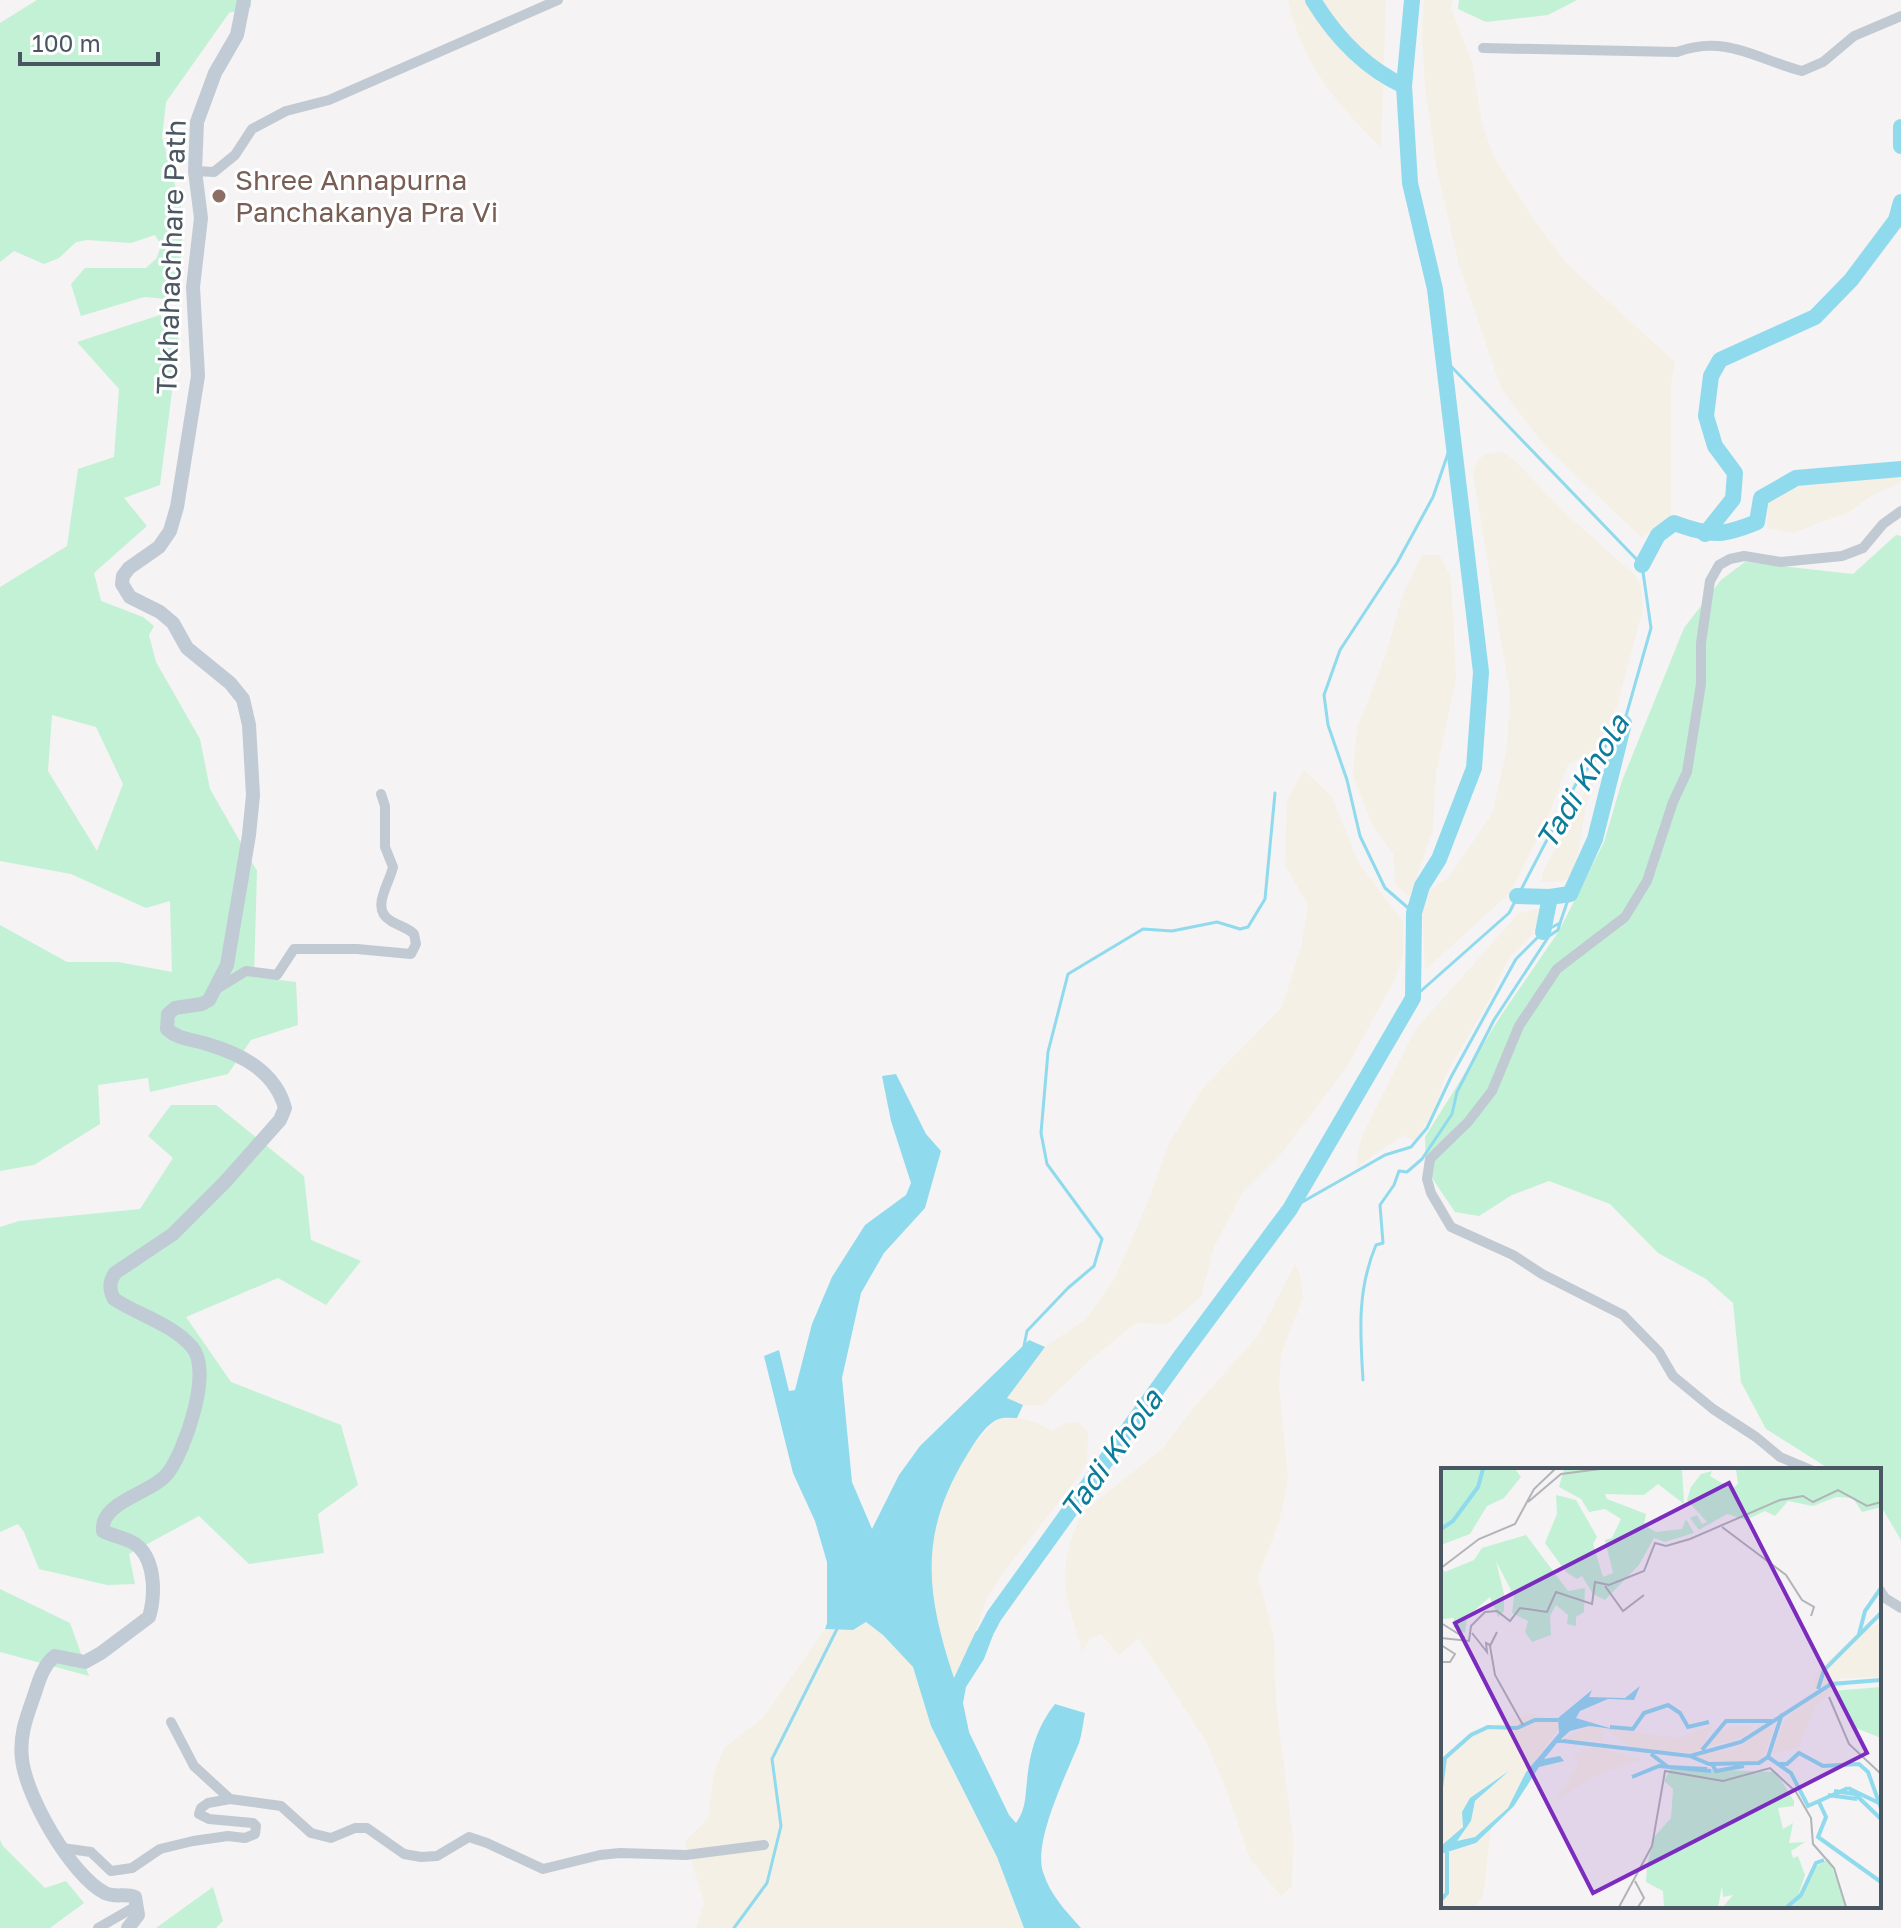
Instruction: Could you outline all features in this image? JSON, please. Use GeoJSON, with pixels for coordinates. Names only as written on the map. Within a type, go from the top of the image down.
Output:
{"type":"FeatureCollection","features":[{"type":"Feature","properties":{"kind":"main road","name":"Tokhahachhare Path"},"geometry":{"type":"LineString","coordinates":[[213,992],[227,965],[249,835],[253,795],[246,708],[230,683],[187,648],[173,623],[160,612],[130,597],[122,584],[129,568],[159,547],[170,531],[177,507],[198,376],[193,287],[201,218],[195,171],[197,122],[215,73],[237,35],[244,0]]}},
{"type":"Feature","properties":{"kind":"main road"},"geometry":{"type":"LineString","coordinates":[[128,1928],[138,1915],[135,1897],[106,1893],[80,1871],[62,1848],[29,1791],[22,1759],[22,1729],[40,1677],[50,1659],[55,1656],[85,1662],[149,1617],[154,1587],[147,1560],[140,1547],[103,1531],[102,1524],[107,1515],[122,1503],[151,1488],[169,1472],[188,1430],[201,1387],[201,1364],[195,1349],[175,1330],[114,1299],[110,1291],[111,1279],[115,1273],[173,1234],[225,1182],[280,1120],[285,1108],[283,1098],[271,1080],[250,1061],[208,1044],[176,1037],[167,1029],[168,1014],[175,1008],[202,1004],[209,1000],[213,992]]}},
{"type":"Feature","properties":{"kind":"street"},"geometry":{"type":"LineString","coordinates":[[195,171],[214,172],[235,155],[252,129],[286,111],[329,100],[558,0]]}},
{"type":"Feature","properties":{"kind":"street"},"geometry":{"type":"LineString","coordinates":[[1483,48],[1677,52],[1695,46],[1720,45],[1745,50],[1802,71],[1823,62],[1854,36],[1901,16]]}},
{"type":"Feature","properties":{"kind":"street"},"geometry":{"type":"LineString","coordinates":[[1806,1468],[1780,1457],[1673,1376],[1659,1352],[1623,1315],[1542,1274],[1513,1255],[1451,1227],[1431,1193],[1427,1179],[1430,1159],[1468,1122],[1492,1091],[1519,1026],[1557,969],[1625,917],[1647,881],[1673,802],[1687,772],[1701,684],[1701,643],[1710,581],[1719,565],[1744,556],[1781,562],[1842,556],[1863,548],[1883,524],[1901,511]]}},
{"type":"Feature","properties":{"kind":"street"},"geometry":{"type":"LineString","coordinates":[[213,992],[246,971],[277,975],[294,949],[357,949],[411,954],[416,944],[414,934],[392,922],[381,909],[380,903],[393,867],[385,847],[385,806],[381,794]]}},
{"type":"Feature","properties":{"kind":"street"},"geometry":{"type":"LineString","coordinates":[[1881,1592],[1901,1608]]}},
{"type":"Feature","properties":{"kind":"street"},"geometry":{"type":"LineString","coordinates":[[171,1722],[194,1766],[230,1799]]}},
{"type":"Feature","properties":{"kind":"street"},"geometry":{"type":"LineString","coordinates":[[62,1848],[91,1852],[111,1871],[132,1868],[160,1849],[182,1843],[228,1836],[245,1838],[255,1834],[256,1826],[253,1823],[209,1819],[199,1814],[208,1803],[230,1799],[281,1806],[311,1833],[331,1838],[355,1828],[367,1828],[404,1854],[421,1857],[437,1856],[469,1837],[543,1869],[610,1854],[686,1855],[764,1845]]}},
{"type":"Feature","properties":{"kind":"street"},"geometry":{"type":"LineString","coordinates":[[98,1928],[138,1905]]}},
{"type":"Feature","properties":{"kind":"green space"},"geometry":{"type":"Polygon","coordinates":[[[37,0],[251,0],[251,7],[229,13],[166,102],[162,137],[184,219],[177,300],[144,297],[81,316],[71,284],[85,268],[146,268],[157,258],[161,245],[155,235],[131,243],[76,242],[59,258],[44,264],[14,251],[0,262],[0,23],[37,0]]]}},
{"type":"Feature","properties":{"kind":"green space"},"geometry":{"type":"Polygon","coordinates":[[[1459,0],[1577,0],[1548,15],[1486,22],[1458,9],[1459,0]]]}},
{"type":"Feature","properties":{"kind":"green space"},"geometry":{"type":"Polygon","coordinates":[[[160,315],[179,337],[160,485],[124,498],[147,526],[94,573],[101,601],[143,617],[154,626],[149,635],[156,662],[200,739],[210,789],[257,871],[254,977],[296,982],[298,1025],[251,1040],[228,1074],[150,1092],[148,1078],[98,1085],[100,1124],[34,1165],[0,1171],[0,925],[67,962],[118,962],[172,972],[170,901],[146,908],[71,874],[0,861],[0,587],[67,546],[78,469],[114,457],[119,389],[77,342],[160,315]],[[52,715],[48,771],[97,851],[123,784],[96,727],[52,715]]]}},
{"type":"Feature","properties":{"kind":"green space"},"geometry":{"type":"Polygon","coordinates":[[[1896,535],[1901,536],[1901,1540],[1881,1506],[1881,1468],[1828,1468],[1766,1429],[1741,1382],[1733,1303],[1706,1279],[1658,1253],[1610,1204],[1549,1181],[1512,1195],[1479,1216],[1455,1212],[1426,1169],[1425,1137],[1502,1014],[1559,931],[1604,842],[1622,781],[1684,628],[1721,580],[1745,562],[1853,574],[1896,535]]]}},
{"type":"Feature","properties":{"kind":"green space"},"geometry":{"type":"Polygon","coordinates":[[[171,1105],[216,1105],[304,1176],[311,1240],[361,1261],[326,1305],[278,1278],[186,1317],[231,1382],[341,1425],[358,1485],[318,1514],[324,1553],[249,1564],[199,1516],[129,1554],[135,1584],[107,1585],[39,1569],[18,1524],[0,1532],[0,1227],[19,1221],[140,1209],[173,1158],[148,1136],[171,1105]]]}},
{"type":"Feature","properties":{"kind":"green space"},"geometry":{"type":"Polygon","coordinates":[[[0,1589],[70,1623],[89,1676],[0,1652],[0,1589]]]}},
{"type":"Feature","properties":{"kind":"green space"},"geometry":{"type":"Polygon","coordinates":[[[0,1840],[45,1888],[66,1881],[84,1903],[50,1928],[0,1928],[0,1840]]]}},
{"type":"Feature","properties":{"kind":"green space"},"geometry":{"type":"Polygon","coordinates":[[[213,1887],[223,1921],[216,1928],[156,1928],[213,1887]]]}},
{"type":"Feature","properties":{"kind":"sand"},"geometry":{"type":"Polygon","coordinates":[[[1288,0],[1386,0],[1381,148],[1335,98],[1312,64],[1288,0]]]}},
{"type":"Feature","properties":{"kind":"sand"},"geometry":{"type":"Polygon","coordinates":[[[1424,0],[1453,0],[1451,8],[1472,63],[1482,124],[1494,157],[1532,217],[1568,265],[1675,362],[1671,384],[1671,516],[1642,538],[1544,445],[1501,388],[1458,261],[1437,169],[1425,87],[1424,0]]]}},
{"type":"Feature","properties":{"kind":"sand"},"geometry":{"type":"Polygon","coordinates":[[[1502,452],[1636,576],[1641,588],[1643,609],[1617,706],[1595,751],[1568,764],[1547,819],[1510,893],[1425,970],[1422,905],[1428,891],[1448,878],[1492,814],[1507,749],[1510,693],[1473,475],[1482,457],[1502,452]]]}},
{"type":"Feature","properties":{"kind":"sand"},"geometry":{"type":"Polygon","coordinates":[[[1901,475],[1901,483],[1872,495],[1849,512],[1792,533],[1767,528],[1768,500],[1795,487],[1901,475]]]}},
{"type":"Feature","properties":{"kind":"sand"},"geometry":{"type":"Polygon","coordinates":[[[1422,555],[1439,555],[1451,578],[1456,679],[1436,773],[1433,829],[1410,896],[1396,885],[1393,853],[1373,826],[1353,775],[1357,729],[1386,654],[1403,594],[1422,555]]]}},
{"type":"Feature","properties":{"kind":"sand"},"geometry":{"type":"Polygon","coordinates":[[[1304,770],[1332,797],[1358,862],[1403,922],[1403,954],[1395,979],[1348,1065],[1280,1155],[1242,1193],[1214,1247],[1201,1297],[1167,1324],[1136,1323],[1090,1360],[1043,1405],[1023,1405],[1006,1398],[1045,1347],[1086,1319],[1115,1278],[1148,1202],[1168,1145],[1203,1088],[1282,1007],[1301,947],[1308,905],[1285,865],[1287,800],[1304,770]]]}},
{"type":"Feature","properties":{"kind":"sand"},"geometry":{"type":"Polygon","coordinates":[[[1593,776],[1573,877],[1559,882],[1541,882],[1543,872],[1593,776]]]}},
{"type":"Feature","properties":{"kind":"sand"},"geometry":{"type":"Polygon","coordinates":[[[1543,908],[1531,936],[1508,959],[1488,1002],[1445,1076],[1434,1111],[1414,1141],[1403,1135],[1357,1167],[1363,1134],[1415,1030],[1519,913],[1543,908]]]}},
{"type":"Feature","properties":{"kind":"sand"},"geometry":{"type":"Polygon","coordinates":[[[1295,1264],[1303,1298],[1281,1354],[1279,1386],[1288,1479],[1279,1522],[1258,1576],[1274,1637],[1276,1705],[1293,1836],[1292,1886],[1281,1896],[1250,1859],[1207,1743],[1139,1638],[1119,1655],[1101,1634],[1091,1638],[1082,1651],[1067,1599],[1065,1571],[1071,1540],[1083,1512],[1162,1449],[1195,1406],[1258,1336],[1295,1264]]]}},
{"type":"Feature","properties":{"kind":"sand"},"geometry":{"type":"Polygon","coordinates":[[[1017,1418],[1038,1423],[1051,1431],[1064,1424],[1078,1422],[1088,1433],[1087,1462],[987,1598],[954,1679],[932,1596],[931,1547],[936,1523],[953,1477],[966,1456],[998,1419],[1017,1418]]]}},
{"type":"Feature","properties":{"kind":"sand"},"geometry":{"type":"Polygon","coordinates":[[[866,1621],[913,1667],[931,1726],[997,1857],[1024,1928],[696,1928],[704,1902],[685,1841],[708,1819],[714,1772],[725,1747],[763,1718],[825,1629],[853,1630],[866,1621]]]}},
{"type":"Feature","properties":{"kind":"water"},"geometry":{"type":"Polygon","coordinates":[[[896,1074],[926,1134],[941,1151],[925,1208],[884,1253],[861,1293],[842,1378],[852,1482],[872,1529],[899,1475],[920,1446],[1029,1340],[1045,1347],[1007,1398],[1023,1405],[1017,1418],[999,1419],[985,1430],[951,1484],[934,1538],[933,1591],[937,1619],[954,1678],[976,1631],[993,1635],[984,1659],[966,1687],[963,1703],[969,1732],[1009,1815],[1016,1823],[1022,1813],[1032,1750],[1049,1713],[1055,1704],[1085,1713],[1079,1743],[1047,1825],[1041,1859],[1050,1888],[1081,1928],[1024,1928],[997,1857],[931,1726],[913,1667],[866,1622],[853,1630],[825,1629],[827,1562],[815,1521],[793,1473],[764,1356],[779,1350],[789,1391],[795,1390],[812,1324],[832,1277],[865,1225],[906,1195],[911,1183],[891,1121],[882,1076],[896,1074]]]}},
{"type":"Feature","properties":{"kind":"waterway"},"geometry":{"type":"LineString","coordinates":[[1313,0],[1352,50],[1376,70],[1404,86]]}},
{"type":"Feature","properties":{"kind":"waterway","name":"Tadi Khola"},"geometry":{"type":"LineString","coordinates":[[975,1652],[994,1616],[1290,1209],[1413,998],[1414,913],[1422,886],[1439,859],[1474,768],[1481,672],[1435,289],[1410,183],[1404,86],[1412,0]]}},
{"type":"Feature","properties":{"kind":"waterway"},"geometry":{"type":"LineString","coordinates":[[1901,127],[1901,146]]}},
{"type":"Feature","properties":{"kind":"waterway"},"geometry":{"type":"LineString","coordinates":[[1705,534],[1733,499],[1735,473],[1715,446],[1706,416],[1711,376],[1720,360],[1815,317],[1851,280],[1896,220],[1901,202]]}},
{"type":"Feature","properties":{"kind":"waterway","name":"Tadi Khola"},"geometry":{"type":"LineString","coordinates":[[1413,998],[1509,913],[1577,782],[1624,723],[1651,628],[1642,565],[1444,359]]}},
{"type":"Feature","properties":{"kind":"waterway","name":"Tadi Khola"},"geometry":{"type":"LineString","coordinates":[[1414,913],[1385,888],[1360,836],[1347,780],[1328,725],[1324,695],[1340,650],[1397,563],[1433,497],[1454,436]]}},
{"type":"Feature","properties":{"kind":"waterway"},"geometry":{"type":"LineString","coordinates":[[1642,565],[1658,535],[1674,523],[1707,532],[1734,530],[1757,522],[1761,498],[1796,478],[1901,469]]}},
{"type":"Feature","properties":{"kind":"waterway"},"geometry":{"type":"LineString","coordinates":[[1517,896],[1570,894],[1595,839],[1624,723]]}},
{"type":"Feature","properties":{"kind":"waterway"},"geometry":{"type":"LineString","coordinates":[[1024,1346],[1027,1331],[1094,1266],[1102,1239],[1047,1164],[1041,1133],[1048,1052],[1068,974],[1143,929],[1172,931],[1217,922],[1240,929],[1248,927],[1265,899],[1275,793]]}},
{"type":"Feature","properties":{"kind":"waterway"},"geometry":{"type":"LineString","coordinates":[[1290,1209],[1385,1155],[1411,1147],[1427,1128],[1451,1077],[1516,959],[1543,932],[1560,923],[1570,894]]}},
{"type":"Feature","properties":{"kind":"waterway"},"geometry":{"type":"LineString","coordinates":[[1543,932],[1550,897]]}},
{"type":"Feature","properties":{"kind":"waterway"},"geometry":{"type":"LineString","coordinates":[[1363,1380],[1363,1295],[1376,1245],[1383,1243],[1380,1205],[1394,1185],[1399,1171],[1407,1172],[1422,1159],[1452,1114],[1457,1092],[1494,1020],[1560,923]]}},
{"type":"Feature","properties":{"kind":"waterway"},"geometry":{"type":"LineString","coordinates":[[734,1928],[767,1883],[781,1826],[772,1759],[838,1627]]}},
{"type":"Feature","properties":{"kind":"place","name":"Shree Annapurna Panchakanya Pra Vi"},"geometry":{"type":"Point","coordinates":[219,196]}}]}
